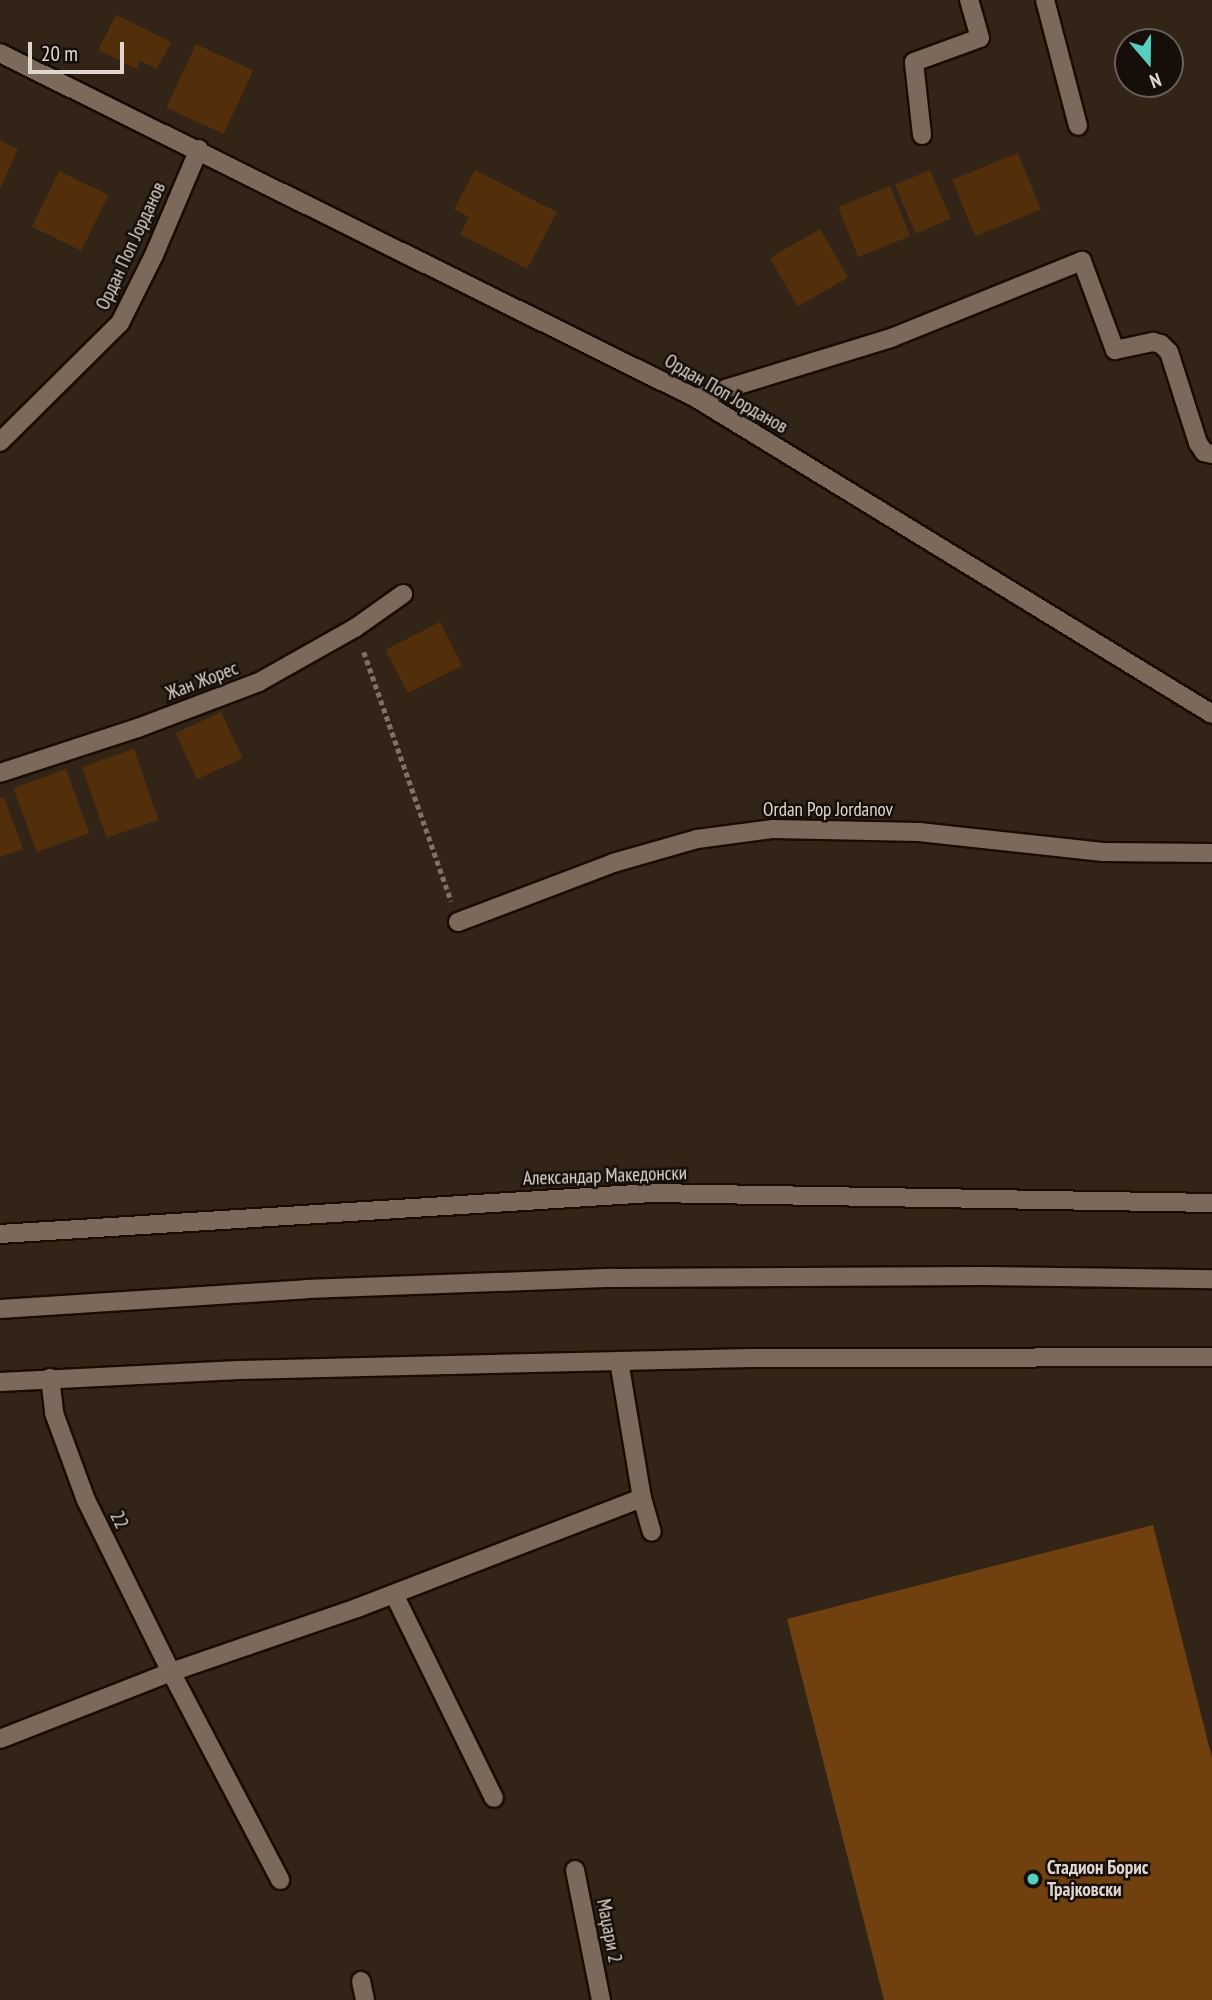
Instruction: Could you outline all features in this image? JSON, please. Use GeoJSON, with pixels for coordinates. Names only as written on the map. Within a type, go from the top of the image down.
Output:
{"type":"FeatureCollection","features":[{"type":"Feature","properties":{"kind":"street"},"geometry":{"type":"LineString","coordinates":[[922,135],[914,62],[980,38],[969,0]]}},
{"type":"Feature","properties":{"kind":"street"},"geometry":{"type":"LineString","coordinates":[[1045,0],[1077,126]]}},
{"type":"Feature","properties":{"kind":"street","name":"Ордан Поп Јорданов"},"geometry":{"type":"LineString","coordinates":[[0,53],[199,149],[696,398],[1212,713]]}},
{"type":"Feature","properties":{"kind":"street","name":"Ордан Поп Јорданов"},"geometry":{"type":"LineString","coordinates":[[0,442],[120,323],[154,255],[199,149]]}},
{"type":"Feature","properties":{"kind":"street"},"geometry":{"type":"LineString","coordinates":[[696,398],[891,338],[1082,261],[1115,350],[1153,342],[1161,344],[1169,352],[1198,443],[1204,452],[1212,454]]}},
{"type":"Feature","properties":{"kind":"street","name":"Жан Жорес"},"geometry":{"type":"LineString","coordinates":[[0,773],[138,728],[259,682],[355,628],[403,594]]}},
{"type":"Feature","properties":{"kind":"street","name":"Ordan Pop Jordanov"},"geometry":{"type":"LineString","coordinates":[[458,922],[613,863],[697,839],[773,829],[919,832],[1103,852],[1212,853]]}},
{"type":"Feature","properties":{"kind":"street","name":"Александар Македонски"},"geometry":{"type":"LineString","coordinates":[[0,1234],[652,1193],[1212,1203]]}},
{"type":"Feature","properties":{"kind":"street"},"geometry":{"type":"LineString","coordinates":[[0,1309],[306,1289],[611,1278],[983,1276],[1212,1279]]}},
{"type":"Feature","properties":{"kind":"street"},"geometry":{"type":"LineString","coordinates":[[0,1382],[50,1378],[619,1361],[1212,1357]]}},
{"type":"Feature","properties":{"kind":"street"},"geometry":{"type":"LineString","coordinates":[[619,1361],[642,1498],[652,1532]]}},
{"type":"Feature","properties":{"kind":"street","name":"22"},"geometry":{"type":"LineString","coordinates":[[50,1378],[54,1413],[86,1500],[171,1672],[280,1880]]}},
{"type":"Feature","properties":{"kind":"street"},"geometry":{"type":"LineString","coordinates":[[0,1739],[171,1672],[394,1594],[642,1498]]}},
{"type":"Feature","properties":{"kind":"street"},"geometry":{"type":"LineString","coordinates":[[394,1594],[494,1798]]}},
{"type":"Feature","properties":{"kind":"street","name":"Маџари 2"},"geometry":{"type":"LineString","coordinates":[[575,1870],[601,2000]]}},
{"type":"Feature","properties":{"kind":"street"},"geometry":{"type":"LineString","coordinates":[[360,1981],[365,2000]]}},
{"type":"Feature","properties":{"kind":"path"},"geometry":{"type":"LineString","coordinates":[[355,628],[458,922]]}},
{"type":"Feature","properties":{"kind":"shaded area","name":"Стадион Борис Трајковски"},"geometry":{"type":"Polygon","coordinates":[[[1153,1525],[1212,1758],[1212,2000],[884,2000],[787,1619],[1153,1525]]]}},
{"type":"Feature","properties":{"kind":"building"},"geometry":{"type":"Polygon","coordinates":[[[116,15],[171,42],[157,69],[140,61],[137,69],[98,50],[116,15]]]}},
{"type":"Feature","properties":{"kind":"building"},"geometry":{"type":"Polygon","coordinates":[[[196,44],[253,71],[224,134],[166,107],[196,44]]]}},
{"type":"Feature","properties":{"kind":"building"},"geometry":{"type":"Polygon","coordinates":[[[0,141],[18,149],[0,189],[0,141]]]}},
{"type":"Feature","properties":{"kind":"building"},"geometry":{"type":"Polygon","coordinates":[[[1018,153],[1041,210],[975,236],[952,180],[1018,153]]]}},
{"type":"Feature","properties":{"kind":"building"},"geometry":{"type":"Polygon","coordinates":[[[475,170],[557,212],[527,269],[460,234],[469,217],[454,209],[475,170]]]}},
{"type":"Feature","properties":{"kind":"building"},"geometry":{"type":"Polygon","coordinates":[[[930,170],[951,219],[916,234],[895,185],[930,170]]]}},
{"type":"Feature","properties":{"kind":"building"},"geometry":{"type":"Polygon","coordinates":[[[59,171],[108,195],[81,251],[32,227],[59,171]]]}},
{"type":"Feature","properties":{"kind":"building"},"geometry":{"type":"Polygon","coordinates":[[[890,186],[910,236],[858,257],[838,207],[890,186]]]}},
{"type":"Feature","properties":{"kind":"building"},"geometry":{"type":"Polygon","coordinates":[[[820,229],[848,277],[798,306],[770,258],[820,229]]]}},
{"type":"Feature","properties":{"kind":"building"},"geometry":{"type":"Polygon","coordinates":[[[440,622],[462,666],[408,693],[386,650],[440,622]]]}},
{"type":"Feature","properties":{"kind":"building"},"geometry":{"type":"Polygon","coordinates":[[[221,712],[243,758],[197,779],[176,733],[221,712]]]}},
{"type":"Feature","properties":{"kind":"building"},"geometry":{"type":"Polygon","coordinates":[[[134,749],[158,820],[106,838],[82,767],[134,749]]]}},
{"type":"Feature","properties":{"kind":"building"},"geometry":{"type":"Polygon","coordinates":[[[66,769],[89,833],[37,852],[13,788],[66,769]]]}},
{"type":"Feature","properties":{"kind":"building"},"geometry":{"type":"Polygon","coordinates":[[[4,797],[23,849],[0,857],[0,798],[4,797]]]}},
{"type":"Feature","properties":{"kind":"place","name":"Стадион Борис Трајковски"},"geometry":{"type":"Point","coordinates":[1033,1879]}}]}
